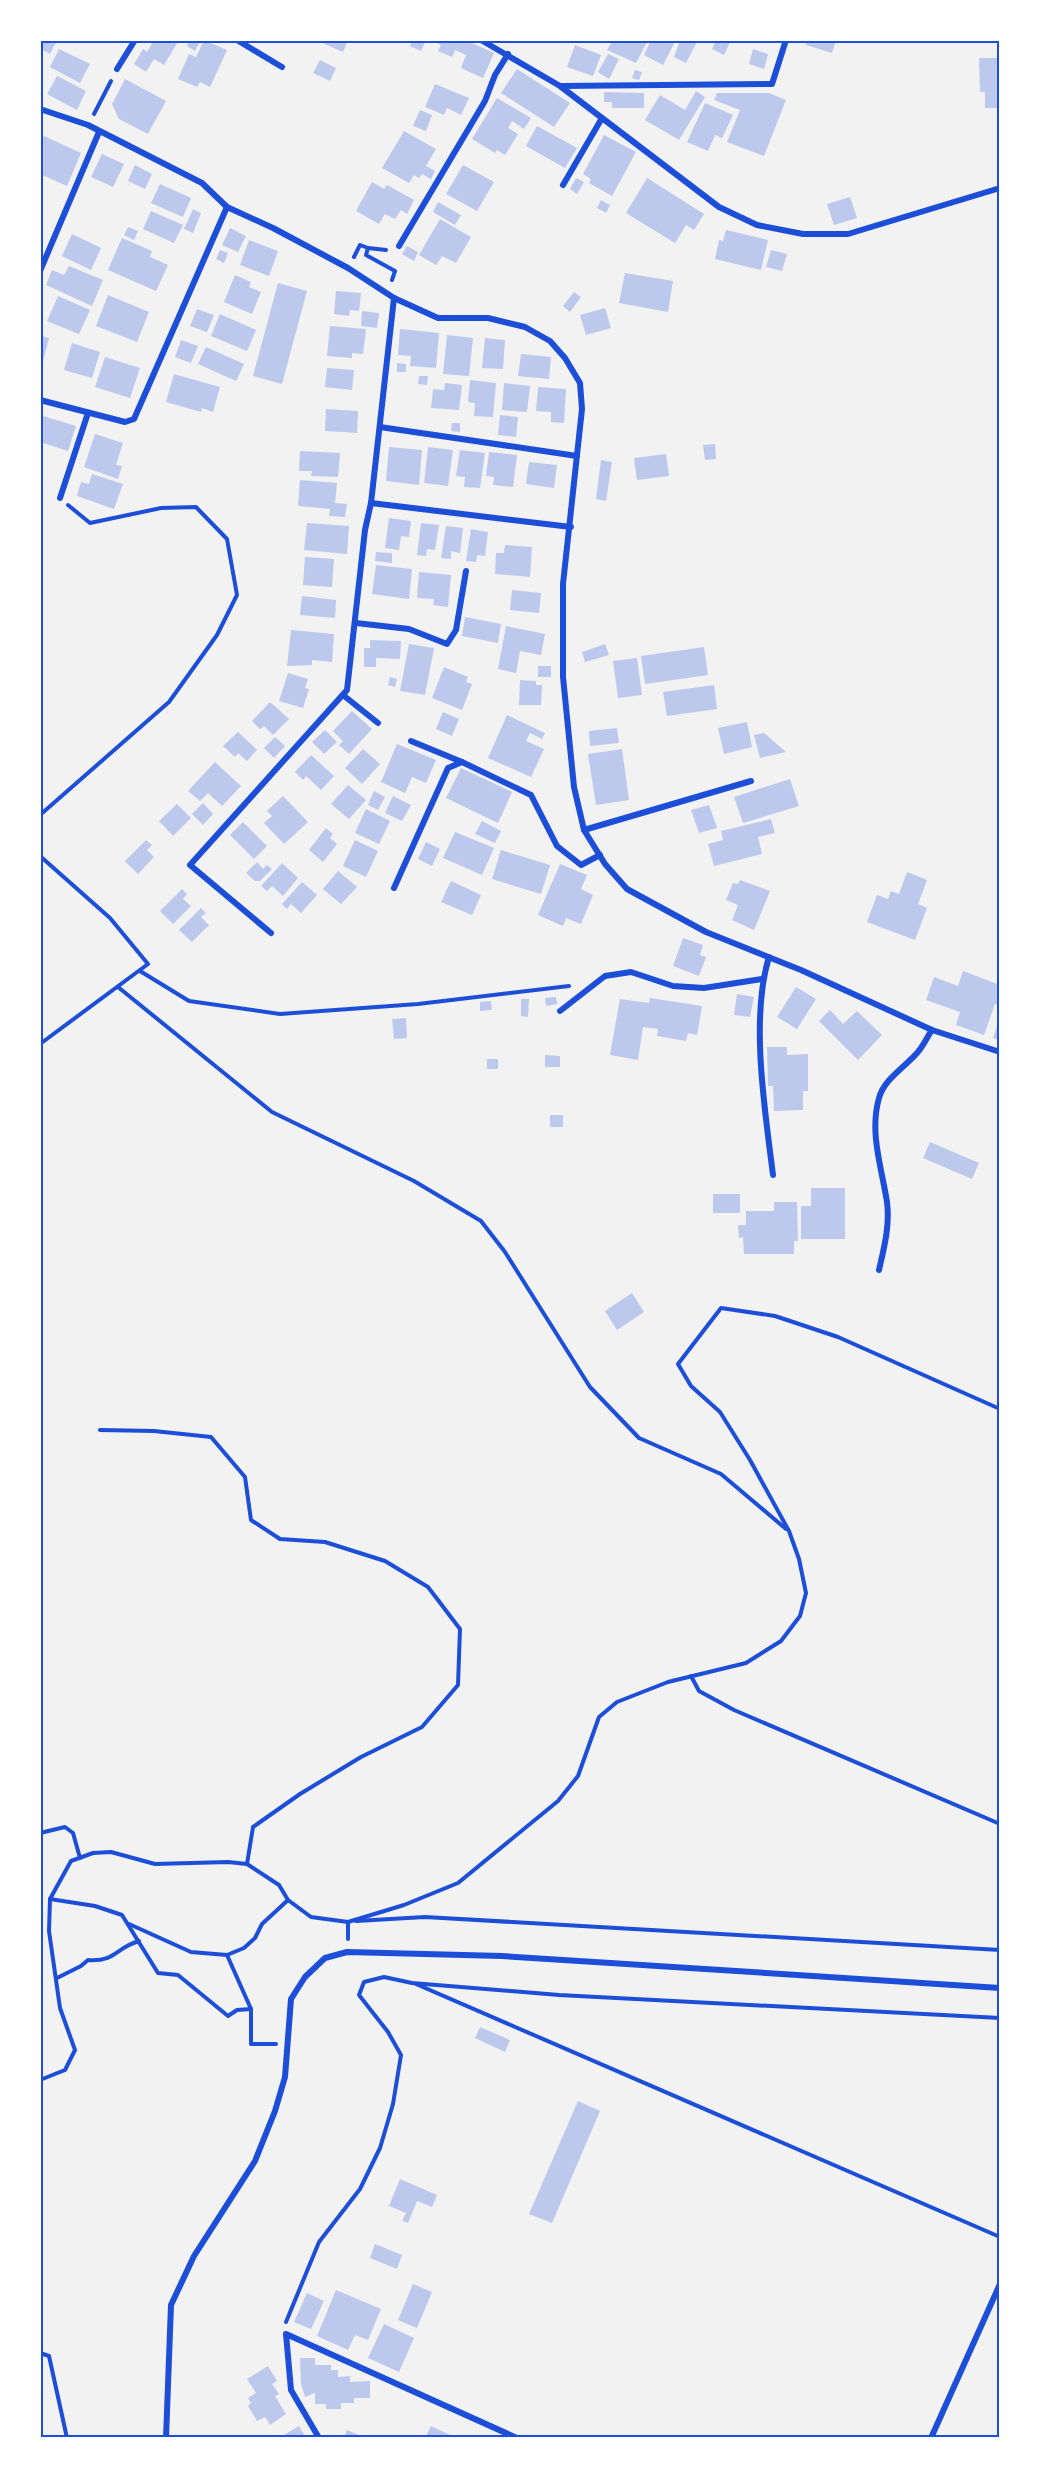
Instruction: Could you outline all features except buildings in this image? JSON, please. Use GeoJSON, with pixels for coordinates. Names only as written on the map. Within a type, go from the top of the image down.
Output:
{"type":"FeatureCollection","features":[{"type":"Feature","properties":{"kind":"street"},"geometry":{"type":"LineString","coordinates":[[117,69],[135,40]]}},
{"type":"Feature","properties":{"kind":"street"},"geometry":{"type":"LineString","coordinates":[[237,40],[282,67]]}},
{"type":"Feature","properties":{"kind":"street"},"geometry":{"type":"LineString","coordinates":[[481,40],[560,86],[719,207],[757,225],[803,234],[848,234],[999,188]]}},
{"type":"Feature","properties":{"kind":"street"},"geometry":{"type":"LineString","coordinates":[[498,49],[501,40]]}},
{"type":"Feature","properties":{"kind":"street"},"geometry":{"type":"LineString","coordinates":[[560,86],[772,84],[786,40]]}},
{"type":"Feature","properties":{"kind":"street"},"geometry":{"type":"LineString","coordinates":[[397,248],[485,101],[495,75],[508,54]]}},
{"type":"Feature","properties":{"kind":"street"},"geometry":{"type":"LineString","coordinates":[[40,108],[88,125],[202,183],[227,207],[348,268],[394,298],[438,318],[488,318],[525,327],[550,341],[565,357],[580,383],[582,409],[571,527],[563,584],[563,677],[574,788],[584,830],[627,890],[706,932],[769,957],[932,1030],[999,1052]]}},
{"type":"Feature","properties":{"kind":"street"},"geometry":{"type":"LineString","coordinates":[[563,184],[602,118]]}},
{"type":"Feature","properties":{"kind":"street"},"geometry":{"type":"LineString","coordinates":[[40,271],[99,132]]}},
{"type":"Feature","properties":{"kind":"street"},"geometry":{"type":"LineString","coordinates":[[40,400],[125,422],[134,419],[227,207]]}},
{"type":"Feature","properties":{"kind":"street"},"geometry":{"type":"LineString","coordinates":[[271,933],[190,865],[347,690],[394,298]]}},
{"type":"Feature","properties":{"kind":"street"},"geometry":{"type":"LineString","coordinates":[[60,498],[88,413]]}},
{"type":"Feature","properties":{"kind":"street"},"geometry":{"type":"LineString","coordinates":[[380,427],[577,456]]}},
{"type":"Feature","properties":{"kind":"street"},"geometry":{"type":"LineString","coordinates":[[371,504],[571,527]]}},
{"type":"Feature","properties":{"kind":"street"},"geometry":{"type":"LineString","coordinates":[[356,623],[409,629],[447,644],[456,630],[466,571]]}},
{"type":"Feature","properties":{"kind":"street"},"geometry":{"type":"LineString","coordinates":[[343,695],[378,723]]}},
{"type":"Feature","properties":{"kind":"street"},"geometry":{"type":"LineString","coordinates":[[411,741],[531,795],[557,846],[581,865],[600,855]]}},
{"type":"Feature","properties":{"kind":"street"},"geometry":{"type":"LineString","coordinates":[[394,888],[448,768],[462,762]]}},
{"type":"Feature","properties":{"kind":"street"},"geometry":{"type":"LineString","coordinates":[[584,830],[751,781]]}},
{"type":"Feature","properties":{"kind":"street"},"geometry":{"type":"LineString","coordinates":[[769,957],[762,978],[761,1080],[773,1175]]}},
{"type":"Feature","properties":{"kind":"street"},"geometry":{"type":"LineString","coordinates":[[560,1011],[605,976],[631,972],[673,986],[704,988],[762,978]]}},
{"type":"Feature","properties":{"kind":"street"},"geometry":{"type":"LineString","coordinates":[[879,1270],[888,1227],[887,1201],[877,1152],[876,1123],[879,1097],[890,1079],[919,1051],[932,1030]]}},
{"type":"Feature","properties":{"kind":"street"},"geometry":{"type":"LineString","coordinates":[[166,2438],[171,2305],[194,2256],[255,2161],[285,2078],[291,1999],[305,1977],[325,1958],[347,1952],[502,1956],[999,1988]]}},
{"type":"Feature","properties":{"kind":"street"},"geometry":{"type":"LineString","coordinates":[[931,2438],[999,2284]]}},
{"type":"Feature","properties":{"kind":"street"},"geometry":{"type":"LineString","coordinates":[[319,2438],[291,2390],[286,2334],[517,2438]]}},
{"type":"Feature","properties":{"kind":"path"},"geometry":{"type":"LineString","coordinates":[[88,125],[117,69]]}},
{"type":"Feature","properties":{"kind":"path"},"geometry":{"type":"LineString","coordinates":[[360,245],[369,248],[397,248]]}},
{"type":"Feature","properties":{"kind":"path"},"geometry":{"type":"LineString","coordinates":[[369,248],[366,255],[395,271]]}},
{"type":"Feature","properties":{"kind":"path"},"geometry":{"type":"LineString","coordinates":[[40,815],[169,702],[217,635],[237,595],[227,539],[196,507],[160,508],[90,523],[60,498]]}},
{"type":"Feature","properties":{"kind":"path"},"geometry":{"type":"LineString","coordinates":[[40,856],[110,918],[148,964],[40,1044]]}},
{"type":"Feature","properties":{"kind":"path"},"geometry":{"type":"LineString","coordinates":[[140,971],[189,1001],[280,1014],[418,1004],[597,982]]}},
{"type":"Feature","properties":{"kind":"path"},"geometry":{"type":"LineString","coordinates":[[118,987],[272,1112],[414,1181],[481,1221],[506,1252],[590,1387],[639,1438],[721,1474],[789,1531]]}},
{"type":"Feature","properties":{"kind":"path"},"geometry":{"type":"LineString","coordinates":[[348,1922],[404,1905],[458,1883],[558,1801],[578,1776],[599,1717],[617,1702],[691,1676],[746,1663],[781,1641],[800,1616],[806,1593],[800,1559],[789,1531],[750,1460],[720,1412],[691,1386],[678,1364],[721,1308],[775,1316],[838,1338],[999,1409]]}},
{"type":"Feature","properties":{"kind":"path"},"geometry":{"type":"LineString","coordinates":[[100,1431],[154,1431],[211,1437],[245,1477],[251,1520],[280,1539],[324,1542],[385,1561],[428,1587],[460,1629],[458,1685],[422,1727],[351,1763],[253,1827],[247,1864]]}},
{"type":"Feature","properties":{"kind":"path"},"geometry":{"type":"LineString","coordinates":[[691,1676],[699,1691],[734,1710],[999,1824]]}},
{"type":"Feature","properties":{"kind":"path"},"geometry":{"type":"LineString","coordinates":[[40,1833],[65,1827],[73,1833],[80,1858]]}},
{"type":"Feature","properties":{"kind":"path"},"geometry":{"type":"LineString","coordinates":[[40,2080],[65,2070],[75,2050],[60,2007],[50,1931],[50,1899],[71,1861],[93,1852],[111,1852],[155,1864],[228,1862],[247,1864],[279,1885],[288,1900],[311,1917],[348,1922],[425,1917],[999,1950]]}},
{"type":"Feature","properties":{"kind":"path"},"geometry":{"type":"LineString","coordinates":[[50,1899],[95,1906],[122,1915],[158,1972],[178,1976],[228,2016],[237,2010],[251,2009]]}},
{"type":"Feature","properties":{"kind":"path"},"geometry":{"type":"LineString","coordinates":[[128,1924],[191,1952],[226,1954],[244,1948],[255,1938],[262,1924],[288,1900]]}},
{"type":"Feature","properties":{"kind":"path"},"geometry":{"type":"LineString","coordinates":[[347,1952],[348,1922]]}},
{"type":"Feature","properties":{"kind":"path"},"geometry":{"type":"LineString","coordinates":[[57,1978],[73,1971],[88,1960],[100,1961],[113,1957],[122,1946],[139,1941]]}},
{"type":"Feature","properties":{"kind":"path"},"geometry":{"type":"LineString","coordinates":[[226,1954],[251,2009],[251,2044],[276,2044]]}},
{"type":"Feature","properties":{"kind":"path"},"geometry":{"type":"LineString","coordinates":[[286,2334],[286,2324],[320,2242],[360,2189],[380,2148],[393,2104],[401,2055],[388,2032],[359,1995],[364,1982],[384,1977],[412,1983],[571,1996],[999,2018]]}},
{"type":"Feature","properties":{"kind":"path"},"geometry":{"type":"LineString","coordinates":[[412,1983],[999,2237]]}},
{"type":"Feature","properties":{"kind":"path"},"geometry":{"type":"LineString","coordinates":[[40,2354],[49,2356],[67,2438]]}}]}
